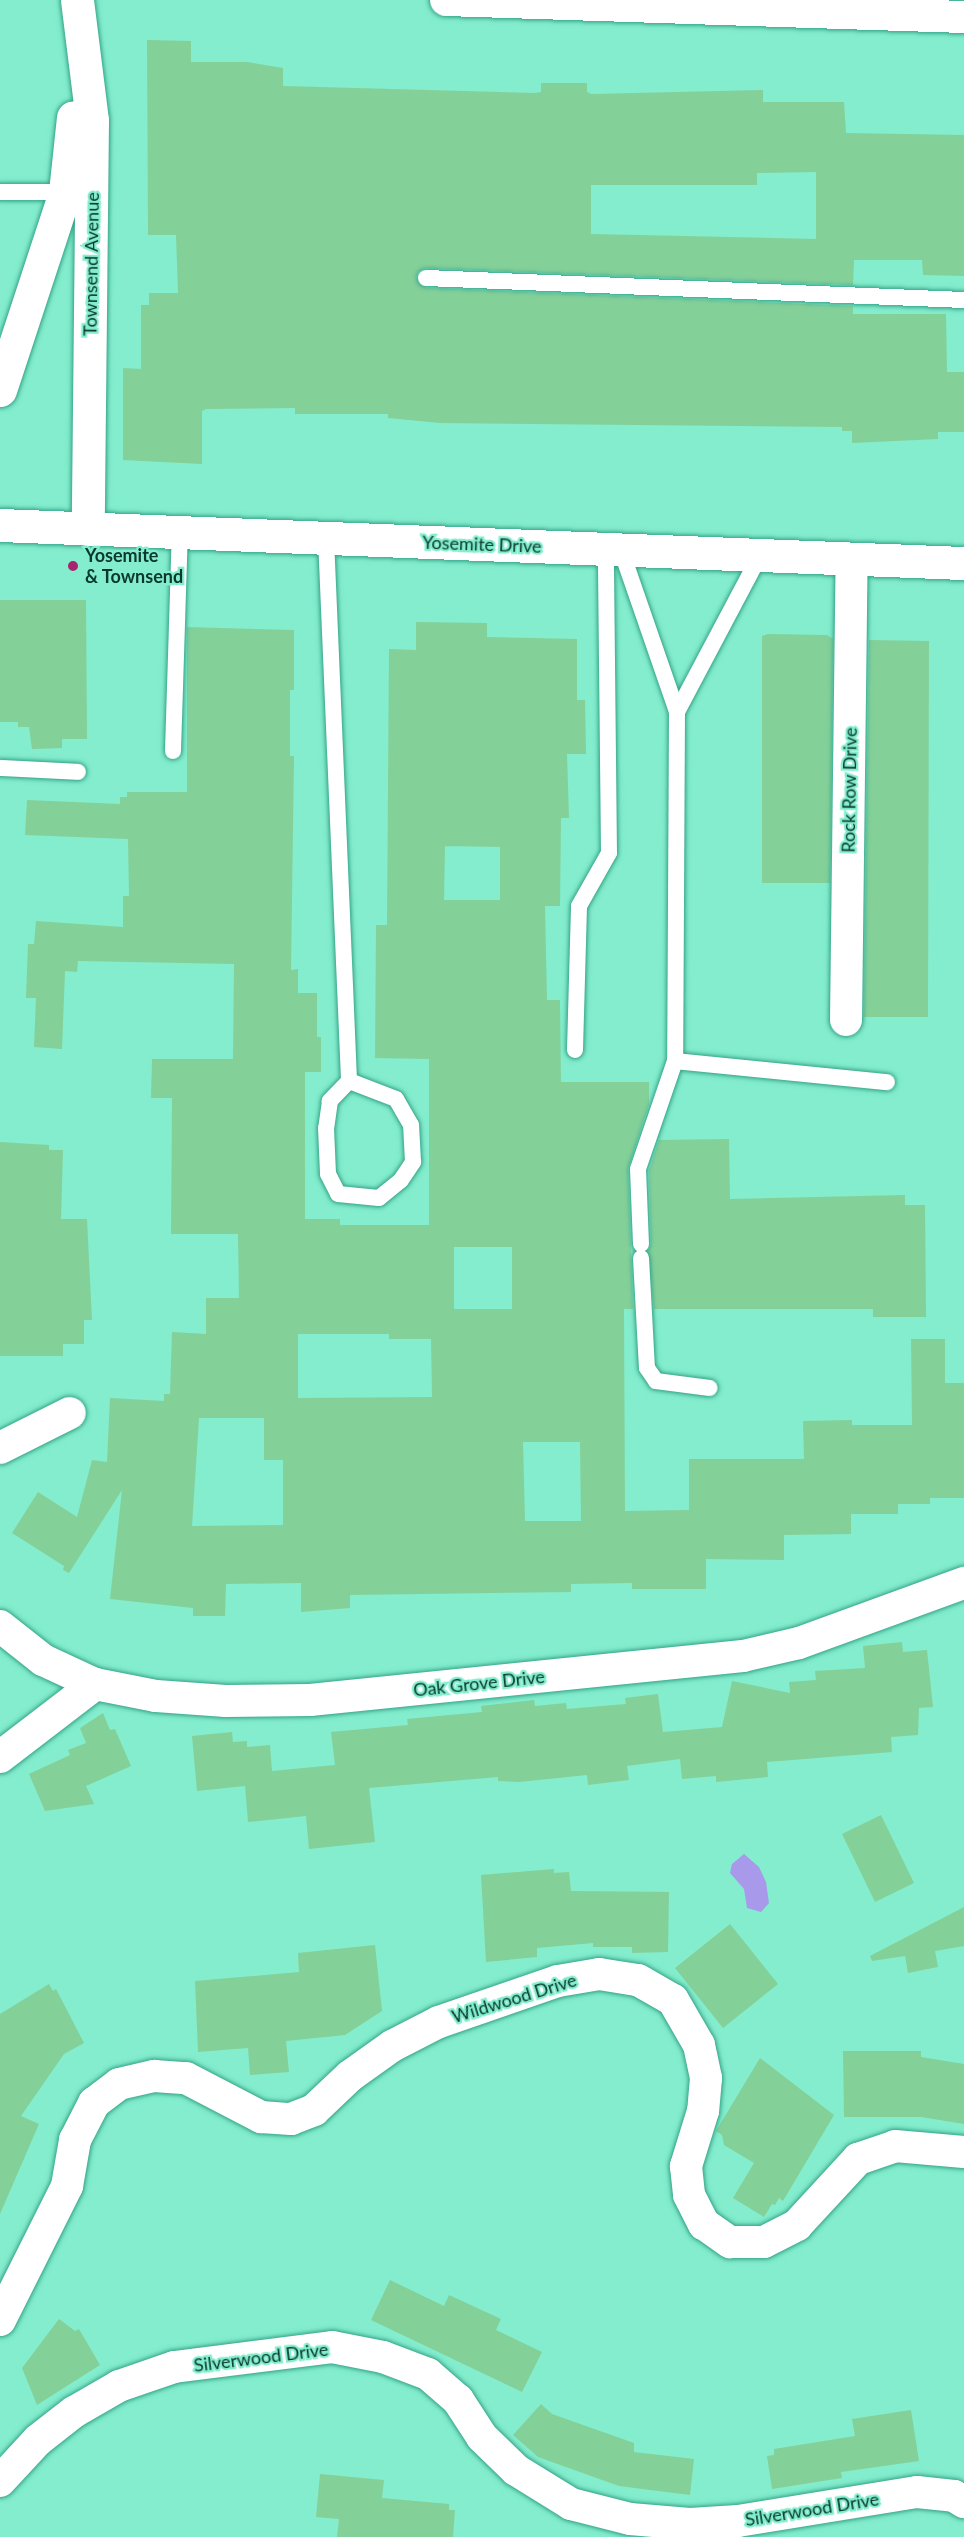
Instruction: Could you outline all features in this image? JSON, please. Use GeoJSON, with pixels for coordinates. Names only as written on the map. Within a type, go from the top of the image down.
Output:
{"type":"FeatureCollection","features":[{"type":"Feature","properties":{"kind":"street","name":"Townsend Avenue"},"geometry":{"type":"LineString","coordinates":[[0,390],[65,192],[73,125],[76,0]]}},
{"type":"Feature","properties":{"kind":"street","name":"Townsend Avenue"},"geometry":{"type":"LineString","coordinates":[[76,0],[92,120],[88,529]]}},
{"type":"Feature","properties":{"kind":"street"},"geometry":{"type":"LineString","coordinates":[[446,0],[964,17]]}},
{"type":"Feature","properties":{"kind":"street","name":"Yosemite Drive"},"geometry":{"type":"LineString","coordinates":[[0,525],[964,563]]}},
{"type":"Feature","properties":{"kind":"street","name":"Rock Row Drive"},"geometry":{"type":"LineString","coordinates":[[846,1020],[852,559]]}},
{"type":"Feature","properties":{"kind":"street"},"geometry":{"type":"LineString","coordinates":[[0,1448],[70,1413]]}},
{"type":"Feature","properties":{"kind":"street","name":"Oak Grove Drive"},"geometry":{"type":"LineString","coordinates":[[0,1626],[43,1659],[95,1684],[156,1696],[226,1701],[310,1700],[742,1656],[799,1643],[964,1583]]}},
{"type":"Feature","properties":{"kind":"street"},"geometry":{"type":"LineString","coordinates":[[0,1757],[95,1684]]}},
{"type":"Feature","properties":{"kind":"street","name":"Wildwood Drive"},"geometry":{"type":"LineString","coordinates":[[0,2320],[67,2186],[75,2140],[94,2103],[119,2084],[154,2076],[186,2078],[261,2117],[291,2118],[314,2110],[350,2076],[392,2046],[439,2022],[558,1981],[589,1976],[638,1980],[673,2000],[699,2045],[706,2078],[703,2111],[686,2166],[688,2195],[704,2224],[730,2242],[764,2242],[797,2225],[858,2159],[895,2146],[964,2152]]}},
{"type":"Feature","properties":{"kind":"street","name":"Silverwood Drive"},"geometry":{"type":"LineString","coordinates":[[0,2481],[38,2440],[74,2412],[119,2386],[174,2367],[332,2347],[383,2357],[428,2374],[458,2400],[482,2437],[516,2470],[571,2504],[630,2519],[694,2530],[917,2492],[954,2496],[964,2502]]}},
{"type":"Feature","properties":{"kind":"lane"},"geometry":{"type":"LineString","coordinates":[[0,192],[65,192]]}},
{"type":"Feature","properties":{"kind":"lane"},"geometry":{"type":"LineString","coordinates":[[426,278],[964,300]]}},
{"type":"Feature","properties":{"kind":"lane"},"geometry":{"type":"LineString","coordinates":[[173,751],[180,532]]}},
{"type":"Feature","properties":{"kind":"lane"},"geometry":{"type":"LineString","coordinates":[[326,538],[349,1081],[330,1101],[326,1128],[328,1174],[338,1194],[379,1198],[401,1180],[413,1162],[411,1125],[396,1100],[349,1081]]}},
{"type":"Feature","properties":{"kind":"lane"},"geometry":{"type":"LineString","coordinates":[[613,549],[677,712],[675,1061],[638,1169],[647,1368],[656,1381],[710,1388]]}},
{"type":"Feature","properties":{"kind":"lane"},"geometry":{"type":"LineString","coordinates":[[575,1050],[579,906],[609,853],[613,549]]}},
{"type":"Feature","properties":{"kind":"lane"},"geometry":{"type":"LineString","coordinates":[[677,712],[760,555]]}},
{"type":"Feature","properties":{"kind":"lane"},"geometry":{"type":"LineString","coordinates":[[0,768],[78,772]]}},
{"type":"Feature","properties":{"kind":"lane"},"geometry":{"type":"LineString","coordinates":[[675,1061],[887,1082]]}},
{"type":"Feature","properties":{"kind":"shaded area"},"geometry":{"type":"Polygon","coordinates":[[[744,1854],[759,1867],[766,1882],[769,1903],[761,1912],[747,1908],[744,1889],[730,1873],[732,1864],[744,1854]]]}},
{"type":"Feature","properties":{"kind":"building"},"geometry":{"type":"Polygon","coordinates":[[[147,40],[191,41],[191,62],[247,62],[283,68],[283,86],[535,93],[541,92],[541,83],[587,83],[587,92],[591,94],[763,90],[763,102],[844,102],[846,133],[964,135],[964,276],[923,275],[922,260],[854,260],[853,285],[426,268],[418,272],[416,278],[426,288],[853,306],[853,314],[946,314],[947,372],[964,372],[964,432],[938,432],[938,439],[852,443],[852,431],[842,431],[842,427],[440,423],[388,418],[388,414],[295,414],[295,408],[206,409],[202,411],[202,464],[123,460],[123,368],[141,369],[141,305],[149,305],[149,293],[178,293],[176,235],[148,235],[147,40]],[[816,172],[757,173],[757,185],[591,185],[591,234],[816,239],[816,172]]]}},
{"type":"Feature","properties":{"kind":"building"},"geometry":{"type":"Polygon","coordinates":[[[0,600],[86,600],[87,739],[62,739],[62,748],[32,749],[29,727],[18,727],[18,722],[0,722],[0,600]]]}},
{"type":"Feature","properties":{"kind":"building"},"geometry":{"type":"Polygon","coordinates":[[[416,622],[487,623],[487,637],[577,639],[577,700],[585,700],[586,754],[567,754],[569,818],[561,818],[560,906],[545,906],[547,1000],[560,1000],[561,1082],[649,1082],[649,1104],[628,1169],[633,1309],[624,1309],[625,1511],[689,1510],[689,1459],[804,1459],[803,1421],[852,1420],[852,1425],[912,1425],[911,1339],[945,1339],[945,1383],[964,1383],[964,1498],[930,1498],[930,1504],[898,1504],[898,1514],[851,1514],[851,1534],[784,1535],[784,1560],[706,1559],[706,1589],[632,1589],[632,1583],[571,1584],[571,1592],[350,1595],[350,1608],[301,1612],[301,1583],[226,1584],[225,1616],[193,1616],[193,1608],[110,1599],[122,1490],[69,1573],[63,1570],[64,1566],[12,1533],[38,1492],[77,1517],[92,1460],[107,1462],[110,1398],[164,1401],[164,1394],[170,1394],[172,1332],[206,1334],[206,1298],[239,1298],[238,1234],[171,1234],[172,1098],[151,1098],[152,1059],[233,1059],[234,964],[78,961],[77,972],[65,971],[62,1049],[34,1047],[36,998],[26,998],[28,944],[34,944],[36,921],[123,927],[123,896],[129,896],[128,839],[25,835],[27,800],[120,804],[120,797],[127,797],[127,792],[187,792],[187,627],[294,630],[294,690],[290,690],[290,756],[294,756],[291,970],[298,969],[298,993],[317,993],[317,1037],[321,1037],[321,1072],[305,1072],[305,1219],[340,1219],[340,1225],[429,1225],[429,1059],[375,1058],[376,925],[387,925],[389,649],[416,650],[416,622]],[[445,846],[444,900],[500,900],[500,847],[445,846]],[[454,1247],[454,1309],[512,1309],[512,1247],[454,1247]],[[298,1334],[298,1398],[432,1397],[431,1339],[389,1339],[389,1334],[298,1334]],[[199,1418],[192,1526],[283,1525],[283,1460],[264,1460],[264,1418],[199,1418]],[[523,1442],[525,1521],[581,1521],[580,1442],[523,1442]]]}},
{"type":"Feature","properties":{"kind":"building"},"geometry":{"type":"Polygon","coordinates":[[[768,634],[827,635],[833,639],[830,883],[762,883],[762,636],[768,634]]]}},
{"type":"Feature","properties":{"kind":"building"},"geometry":{"type":"Polygon","coordinates":[[[869,640],[929,641],[928,1017],[864,1017],[869,640]]]}},
{"type":"Feature","properties":{"kind":"building"},"geometry":{"type":"Polygon","coordinates":[[[729,1139],[730,1199],[905,1195],[905,1205],[925,1205],[926,1317],[873,1317],[873,1309],[654,1309],[648,1251],[651,1244],[649,1171],[659,1140],[729,1139]]]}},
{"type":"Feature","properties":{"kind":"building"},"geometry":{"type":"Polygon","coordinates":[[[0,1142],[49,1145],[49,1150],[63,1150],[61,1219],[87,1219],[92,1320],[84,1320],[84,1344],[63,1344],[63,1356],[0,1356],[0,1142]]]}},
{"type":"Feature","properties":{"kind":"building"},"geometry":{"type":"Polygon","coordinates":[[[902,1642],[903,1652],[927,1650],[933,1707],[919,1708],[918,1735],[891,1737],[892,1752],[767,1762],[768,1777],[716,1782],[716,1776],[682,1779],[680,1759],[627,1766],[629,1780],[588,1785],[587,1775],[519,1782],[498,1781],[498,1777],[369,1788],[375,1842],[309,1849],[306,1816],[248,1822],[245,1786],[197,1791],[192,1736],[232,1732],[233,1742],[247,1741],[247,1747],[270,1745],[272,1771],[335,1765],[331,1732],[408,1725],[407,1719],[482,1712],[481,1706],[534,1700],[535,1706],[566,1703],[567,1709],[626,1704],[625,1698],[658,1694],[663,1732],[722,1727],[732,1681],[790,1693],[789,1682],[816,1680],[815,1671],[865,1668],[863,1646],[902,1642]]]}},
{"type":"Feature","properties":{"kind":"building"},"geometry":{"type":"Polygon","coordinates":[[[103,1713],[110,1730],[115,1729],[131,1766],[86,1786],[94,1804],[45,1811],[29,1774],[70,1755],[68,1750],[86,1743],[80,1728],[103,1713]]]}},
{"type":"Feature","properties":{"kind":"building"},"geometry":{"type":"Polygon","coordinates":[[[881,1815],[914,1883],[875,1902],[842,1834],[881,1815]]]}},
{"type":"Feature","properties":{"kind":"building"},"geometry":{"type":"Polygon","coordinates":[[[554,1869],[554,1873],[569,1872],[571,1891],[669,1892],[668,1952],[632,1953],[632,1947],[593,1947],[593,1943],[537,1948],[537,1957],[486,1962],[481,1875],[554,1869]]]}},
{"type":"Feature","properties":{"kind":"building"},"geometry":{"type":"Polygon","coordinates":[[[964,1907],[964,1946],[935,1951],[938,1967],[908,1973],[905,1956],[872,1961],[870,1956],[964,1907]]]}},
{"type":"Feature","properties":{"kind":"building"},"geometry":{"type":"Polygon","coordinates":[[[730,1924],[778,1984],[723,2028],[675,1968],[730,1924]]]}},
{"type":"Feature","properties":{"kind":"building"},"geometry":{"type":"Polygon","coordinates":[[[375,1945],[382,2011],[345,2035],[286,2041],[289,2072],[250,2075],[248,2048],[198,2052],[195,1981],[299,1972],[298,1953],[375,1945]]]}},
{"type":"Feature","properties":{"kind":"building"},"geometry":{"type":"Polygon","coordinates":[[[49,1984],[53,1991],[56,1989],[84,2043],[64,2054],[21,2116],[39,2124],[0,2214],[0,2014],[49,1984]]]}},
{"type":"Feature","properties":{"kind":"building"},"geometry":{"type":"Polygon","coordinates":[[[843,2051],[921,2051],[921,2057],[964,2064],[964,2124],[921,2117],[844,2117],[843,2051]]]}},
{"type":"Feature","properties":{"kind":"building"},"geometry":{"type":"Polygon","coordinates":[[[760,2058],[834,2115],[783,2201],[779,2198],[764,2217],[733,2198],[754,2163],[724,2145],[722,2135],[716,2131],[760,2058]]]}},
{"type":"Feature","properties":{"kind":"building"},"geometry":{"type":"Polygon","coordinates":[[[390,2280],[444,2306],[449,2295],[501,2319],[496,2330],[542,2352],[522,2392],[371,2320],[390,2280]]]}},
{"type":"Feature","properties":{"kind":"building"},"geometry":{"type":"Polygon","coordinates":[[[59,2319],[75,2331],[79,2329],[100,2365],[37,2405],[22,2368],[59,2319]]]}},
{"type":"Feature","properties":{"kind":"building"},"geometry":{"type":"Polygon","coordinates":[[[541,2404],[552,2414],[634,2443],[634,2452],[694,2459],[690,2495],[619,2486],[538,2457],[513,2435],[541,2404]]]}},
{"type":"Feature","properties":{"kind":"building"},"geometry":{"type":"Polygon","coordinates":[[[911,2410],[919,2461],[841,2472],[842,2478],[772,2489],[767,2456],[774,2455],[774,2449],[855,2436],[852,2419],[911,2410]]]}},
{"type":"Feature","properties":{"kind":"building"},"geometry":{"type":"Polygon","coordinates":[[[320,2474],[384,2480],[382,2498],[449,2504],[449,2510],[455,2510],[453,2537],[337,2537],[339,2519],[316,2517],[320,2474]]]}},
{"type":"Feature","properties":{"kind":"place","name":"Yosemite & Townsend"},"geometry":{"type":"Point","coordinates":[73,566]}}]}
